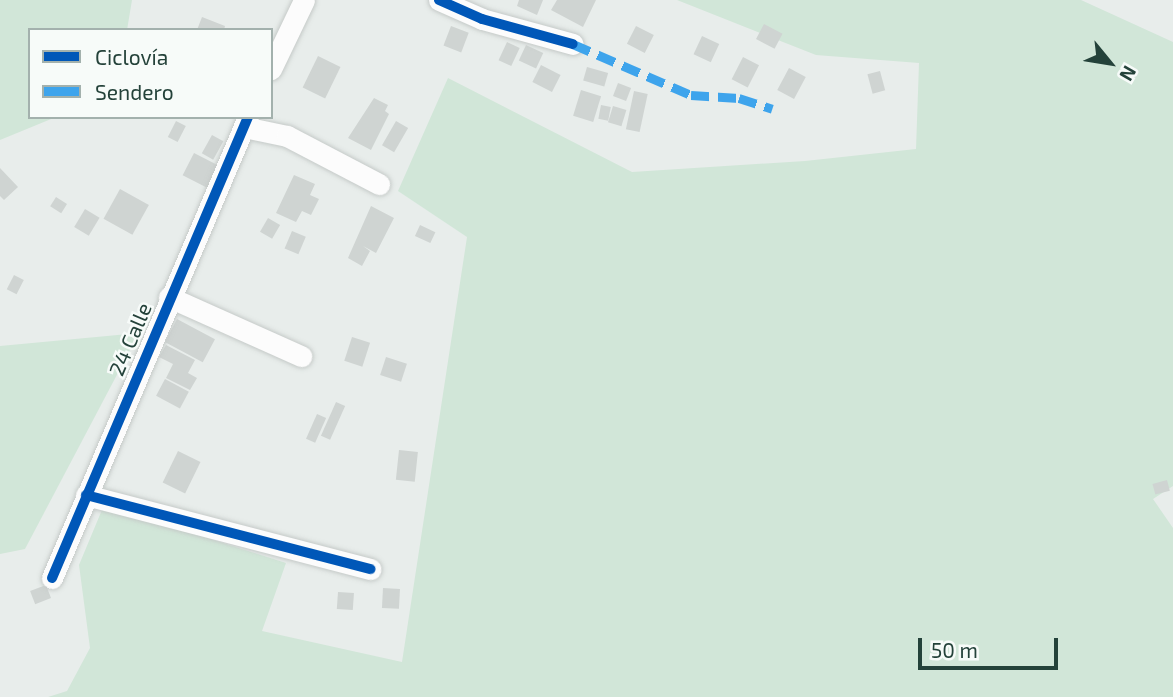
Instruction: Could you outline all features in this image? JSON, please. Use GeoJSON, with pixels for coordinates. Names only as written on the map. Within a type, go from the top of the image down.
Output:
{"type":"FeatureCollection","features":[{"type":"Feature","properties":{"kind":"street"},"geometry":{"type":"LineString","coordinates":[[273,65],[304,0]]}},
{"type":"Feature","properties":{"kind":"street"},"geometry":{"type":"LineString","coordinates":[[439,0],[482,19],[573,44]]}},
{"type":"Feature","properties":{"kind":"street"},"geometry":{"type":"LineString","coordinates":[[246,122],[287,136],[379,184]]}},
{"type":"Feature","properties":{"kind":"street","name":"24 Calle"},"geometry":{"type":"LineString","coordinates":[[52,578],[169,297],[246,122]]}},
{"type":"Feature","properties":{"kind":"street"},"geometry":{"type":"LineString","coordinates":[[169,297],[301,356]]}},
{"type":"Feature","properties":{"kind":"street"},"geometry":{"type":"LineString","coordinates":[[86,495],[371,569]]}},
{"type":"Feature","properties":{"kind":"green space"},"geometry":{"type":"Polygon","coordinates":[[[0,0],[132,0],[127,28],[28,28],[28,119],[51,119],[0,140],[0,0]]]}},
{"type":"Feature","properties":{"kind":"green space"},"geometry":{"type":"Polygon","coordinates":[[[677,0],[1081,0],[1173,42],[1173,486],[1153,499],[1173,528],[1173,697],[48,697],[67,691],[90,648],[79,565],[104,505],[286,563],[262,631],[402,662],[467,237],[398,191],[448,78],[632,172],[805,161],[916,149],[919,63],[816,55],[677,0]]]}},
{"type":"Feature","properties":{"kind":"green space"},"geometry":{"type":"Polygon","coordinates":[[[139,333],[25,549],[0,554],[0,346],[139,333]]]}},
{"type":"Feature","properties":{"kind":"building"},"geometry":{"type":"Polygon","coordinates":[[[519,0],[543,0],[537,15],[517,6],[519,0]]]}},
{"type":"Feature","properties":{"kind":"building"},"geometry":{"type":"Polygon","coordinates":[[[557,0],[596,0],[583,27],[551,10],[557,0]]]}},
{"type":"Feature","properties":{"kind":"building"},"geometry":{"type":"Polygon","coordinates":[[[202,17],[225,26],[224,28],[198,28],[202,17]]]}},
{"type":"Feature","properties":{"kind":"building"},"geometry":{"type":"Polygon","coordinates":[[[764,24],[783,34],[775,49],[756,39],[764,24]]]}},
{"type":"Feature","properties":{"kind":"building"},"geometry":{"type":"Polygon","coordinates":[[[451,26],[469,33],[461,52],[443,46],[451,26]]]}},
{"type":"Feature","properties":{"kind":"building"},"geometry":{"type":"Polygon","coordinates":[[[636,26],[654,35],[645,53],[627,44],[636,26]]]}},
{"type":"Feature","properties":{"kind":"building"},"geometry":{"type":"Polygon","coordinates":[[[702,36],[719,44],[711,62],[694,54],[702,36]]]}},
{"type":"Feature","properties":{"kind":"building"},"geometry":{"type":"Polygon","coordinates":[[[507,42],[520,48],[511,66],[499,60],[507,42]]]}},
{"type":"Feature","properties":{"kind":"building"},"geometry":{"type":"Polygon","coordinates":[[[526,45],[543,53],[536,68],[519,60],[526,45]]]}},
{"type":"Feature","properties":{"kind":"building"},"geometry":{"type":"Polygon","coordinates":[[[318,56],[340,67],[325,98],[303,87],[318,56]]]}},
{"type":"Feature","properties":{"kind":"building"},"geometry":{"type":"Polygon","coordinates":[[[743,57],[759,65],[748,87],[732,79],[743,57]]]}},
{"type":"Feature","properties":{"kind":"building"},"geometry":{"type":"Polygon","coordinates":[[[541,65],[561,75],[552,92],[532,82],[541,65]]]}},
{"type":"Feature","properties":{"kind":"building"},"geometry":{"type":"Polygon","coordinates":[[[587,67],[608,73],[604,87],[583,80],[587,67]]]}},
{"type":"Feature","properties":{"kind":"building"},"geometry":{"type":"Polygon","coordinates":[[[789,68],[806,77],[794,99],[777,90],[789,68]]]}},
{"type":"Feature","properties":{"kind":"building"},"geometry":{"type":"Polygon","coordinates":[[[880,71],[885,90],[873,94],[867,74],[880,71]]]}},
{"type":"Feature","properties":{"kind":"building"},"geometry":{"type":"Polygon","coordinates":[[[618,83],[631,88],[626,101],[613,96],[618,83]]]}},
{"type":"Feature","properties":{"kind":"building"},"geometry":{"type":"Polygon","coordinates":[[[581,90],[601,96],[593,122],[573,116],[581,90]]]}},
{"type":"Feature","properties":{"kind":"building"},"geometry":{"type":"Polygon","coordinates":[[[634,91],[648,94],[640,132],[626,129],[634,91]]]}},
{"type":"Feature","properties":{"kind":"building"},"geometry":{"type":"Polygon","coordinates":[[[374,98],[388,105],[385,111],[389,114],[371,150],[348,138],[374,98]]]}},
{"type":"Feature","properties":{"kind":"building"},"geometry":{"type":"Polygon","coordinates":[[[601,105],[611,107],[608,121],[598,119],[601,105]]]}},
{"type":"Feature","properties":{"kind":"building"},"geometry":{"type":"Polygon","coordinates":[[[613,106],[626,110],[621,126],[608,122],[613,106]]]}},
{"type":"Feature","properties":{"kind":"building"},"geometry":{"type":"Polygon","coordinates":[[[176,121],[186,126],[178,142],[168,137],[176,121]]]}},
{"type":"Feature","properties":{"kind":"building"},"geometry":{"type":"Polygon","coordinates":[[[396,121],[408,128],[394,152],[382,145],[396,121]]]}},
{"type":"Feature","properties":{"kind":"building"},"geometry":{"type":"Polygon","coordinates":[[[212,135],[223,141],[213,160],[202,153],[212,135]]]}},
{"type":"Feature","properties":{"kind":"building"},"geometry":{"type":"Polygon","coordinates":[[[194,153],[219,166],[208,188],[183,175],[194,153]]]}},
{"type":"Feature","properties":{"kind":"building"},"geometry":{"type":"Polygon","coordinates":[[[0,168],[18,187],[4,200],[0,196],[0,168]]]}},
{"type":"Feature","properties":{"kind":"building"},"geometry":{"type":"Polygon","coordinates":[[[294,175],[315,184],[310,195],[319,199],[311,215],[302,211],[296,222],[276,213],[294,175]]]}},
{"type":"Feature","properties":{"kind":"building"},"geometry":{"type":"Polygon","coordinates":[[[120,189],[149,205],[132,235],[104,219],[120,189]]]}},
{"type":"Feature","properties":{"kind":"building"},"geometry":{"type":"Polygon","coordinates":[[[56,197],[67,204],[61,213],[50,206],[56,197]]]}},
{"type":"Feature","properties":{"kind":"building"},"geometry":{"type":"Polygon","coordinates":[[[371,206],[394,218],[376,253],[363,246],[370,251],[362,266],[348,258],[371,206]]]}},
{"type":"Feature","properties":{"kind":"building"},"geometry":{"type":"Polygon","coordinates":[[[85,209],[100,218],[89,236],[74,227],[85,209]]]}},
{"type":"Feature","properties":{"kind":"building"},"geometry":{"type":"Polygon","coordinates":[[[268,218],[280,225],[272,239],[260,232],[268,218]]]}},
{"type":"Feature","properties":{"kind":"building"},"geometry":{"type":"Polygon","coordinates":[[[420,225],[435,232],[430,243],[415,236],[420,225]]]}},
{"type":"Feature","properties":{"kind":"building"},"geometry":{"type":"Polygon","coordinates":[[[292,231],[306,237],[298,254],[285,248],[292,231]]]}},
{"type":"Feature","properties":{"kind":"building"},"geometry":{"type":"Polygon","coordinates":[[[14,275],[24,280],[17,294],[7,289],[14,275]]]}},
{"type":"Feature","properties":{"kind":"building"},"geometry":{"type":"Polygon","coordinates":[[[177,319],[215,339],[203,362],[165,342],[177,319]]]}},
{"type":"Feature","properties":{"kind":"building"},"geometry":{"type":"Polygon","coordinates":[[[352,337],[370,343],[362,367],[344,361],[352,337]]]}},
{"type":"Feature","properties":{"kind":"building"},"geometry":{"type":"Polygon","coordinates":[[[166,345],[195,360],[188,373],[197,378],[190,390],[166,378],[173,364],[159,357],[166,345]]]}},
{"type":"Feature","properties":{"kind":"building"},"geometry":{"type":"Polygon","coordinates":[[[386,357],[407,364],[401,382],[380,375],[386,357]]]}},
{"type":"Feature","properties":{"kind":"building"},"geometry":{"type":"Polygon","coordinates":[[[165,379],[189,392],[180,408],[156,396],[165,379]]]}},
{"type":"Feature","properties":{"kind":"building"},"geometry":{"type":"Polygon","coordinates":[[[336,402],[345,406],[330,440],[321,436],[336,402]]]}},
{"type":"Feature","properties":{"kind":"building"},"geometry":{"type":"Polygon","coordinates":[[[317,414],[326,418],[315,443],[306,439],[317,414]]]}},
{"type":"Feature","properties":{"kind":"building"},"geometry":{"type":"Polygon","coordinates":[[[399,450],[418,452],[415,482],[396,480],[399,450]]]}},
{"type":"Feature","properties":{"kind":"building"},"geometry":{"type":"Polygon","coordinates":[[[178,451],[200,462],[185,493],[163,482],[178,451]]]}},
{"type":"Feature","properties":{"kind":"building"},"geometry":{"type":"Polygon","coordinates":[[[1167,480],[1170,491],[1155,495],[1153,484],[1167,480]]]}},
{"type":"Feature","properties":{"kind":"building"},"geometry":{"type":"Polygon","coordinates":[[[46,585],[51,598],[35,604],[30,591],[46,585]]]}},
{"type":"Feature","properties":{"kind":"building"},"geometry":{"type":"Polygon","coordinates":[[[383,588],[400,589],[399,609],[382,608],[383,588]]]}},
{"type":"Feature","properties":{"kind":"building"},"geometry":{"type":"Polygon","coordinates":[[[338,592],[354,593],[353,610],[337,609],[338,592]]]}},
{"type":"Feature","properties":{"kind":"marked path"},"geometry":{"type":"LineString","coordinates":[[573,44],[691,95],[739,98],[772,109]]}},
{"type":"Feature","properties":{"kind":"cycle path"},"geometry":{"type":"LineString","coordinates":[[439,0],[482,19],[573,44]]}},
{"type":"Feature","properties":{"kind":"cycle path"},"geometry":{"type":"LineString","coordinates":[[52,578],[247,119]]}},
{"type":"Feature","properties":{"kind":"cycle path"},"geometry":{"type":"LineString","coordinates":[[86,495],[371,569]]}}]}
